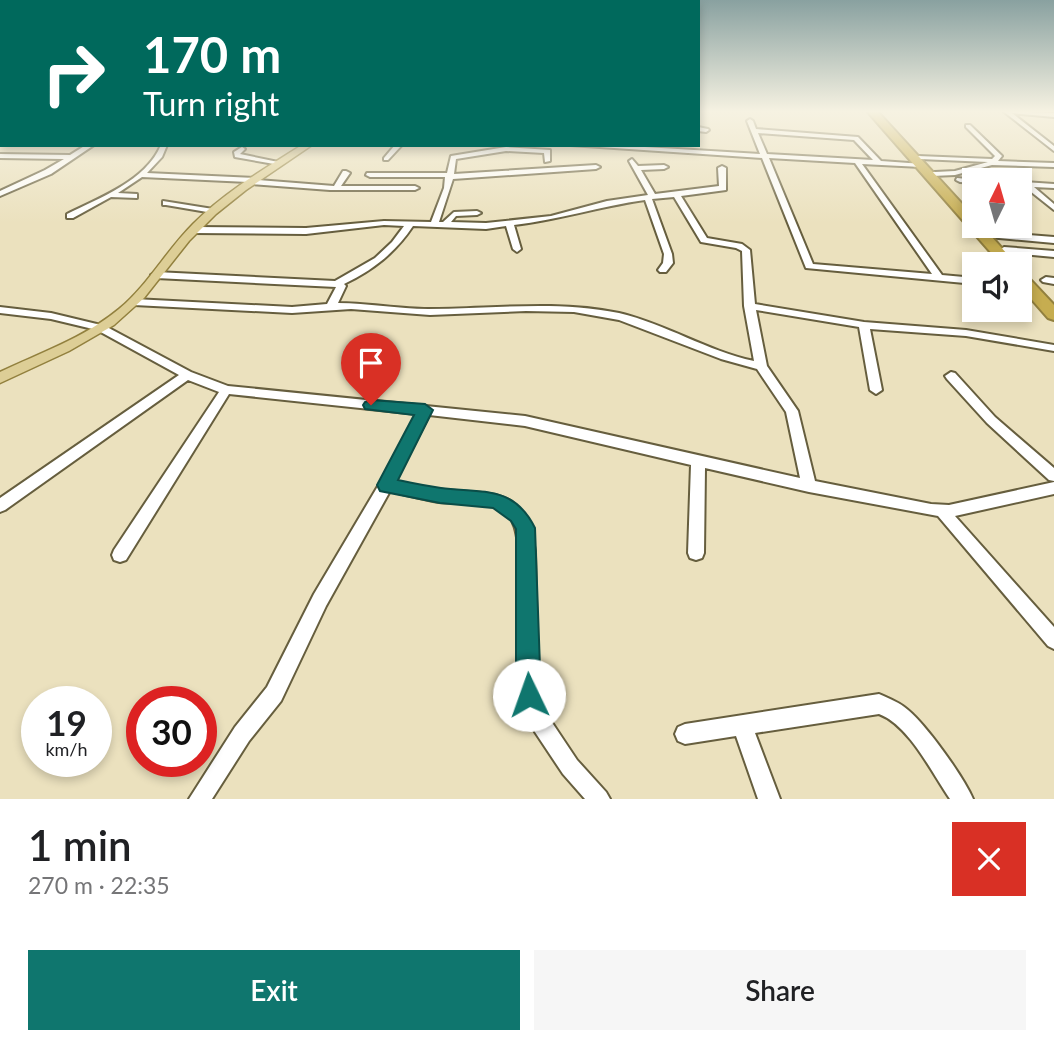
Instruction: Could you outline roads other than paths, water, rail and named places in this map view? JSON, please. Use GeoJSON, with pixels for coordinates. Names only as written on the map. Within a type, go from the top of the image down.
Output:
{"type":"FeatureCollection","features":[{"type":"Feature","properties":{"kind":"highway"},"geometry":{"type":"LineString","coordinates":[[908,148],[1002,252]]}},
{"type":"Feature","properties":{"kind":"highway"},"geometry":{"type":"LineString","coordinates":[[909,148],[962,203]]}},
{"type":"Feature","properties":{"kind":"highway"},"geometry":{"type":"LineString","coordinates":[[992,238],[1003,252]]}},
{"type":"Feature","properties":{"kind":"highway"},"geometry":{"type":"LineString","coordinates":[[1032,280],[1054,303]]}},
{"type":"Feature","properties":{"kind":"highway"},"geometry":{"type":"LineString","coordinates":[[1032,291],[1054,314]]}},
{"type":"Feature","properties":{"kind":"main road"},"geometry":{"type":"LineString","coordinates":[[0,378],[101,328],[134,302],[213,211],[303,148]]}},
{"type":"Feature","properties":{"kind":"street"},"geometry":{"type":"LineString","coordinates":[[34,156],[46,148]]}},
{"type":"Feature","properties":{"kind":"street"},"geometry":{"type":"LineString","coordinates":[[0,194],[42,176],[86,148]]}},
{"type":"Feature","properties":{"kind":"street"},"geometry":{"type":"LineString","coordinates":[[70,216],[141,175],[153,166],[164,148]]}},
{"type":"Feature","properties":{"kind":"street"},"geometry":{"type":"LineString","coordinates":[[386,159],[396,148]]}},
{"type":"Feature","properties":{"kind":"street"},"geometry":{"type":"LineString","coordinates":[[479,148],[484,151]]}},
{"type":"Feature","properties":{"kind":"street"},"geometry":{"type":"LineString","coordinates":[[670,148],[878,163],[920,161],[1054,165]]}},
{"type":"Feature","properties":{"kind":"street"},"geometry":{"type":"LineString","coordinates":[[762,148],[809,266],[962,280]]}},
{"type":"Feature","properties":{"kind":"street"},"geometry":{"type":"LineString","coordinates":[[865,148],[878,163]]}},
{"type":"Feature","properties":{"kind":"street"},"geometry":{"type":"LineString","coordinates":[[935,174],[958,172],[993,162],[999,156],[991,148]]}},
{"type":"Feature","properties":{"kind":"street"},"geometry":{"type":"LineString","coordinates":[[242,149],[236,152],[237,156],[280,163]]}},
{"type":"Feature","properties":{"kind":"street"},"geometry":{"type":"LineString","coordinates":[[434,225],[453,157],[484,151],[545,150],[549,153],[547,162]]}},
{"type":"Feature","properties":{"kind":"street"},"geometry":{"type":"LineString","coordinates":[[0,156],[74,157]]}},
{"type":"Feature","properties":{"kind":"street"},"geometry":{"type":"LineString","coordinates":[[857,161],[939,278]]}},
{"type":"Feature","properties":{"kind":"street"},"geometry":{"type":"LineString","coordinates":[[663,270],[668,263],[668,254],[651,198],[634,165],[664,167]]}},
{"type":"Feature","properties":{"kind":"street"},"geometry":{"type":"LineString","coordinates":[[371,187],[374,175],[449,176],[596,167]]}},
{"type":"Feature","properties":{"kind":"street"},"geometry":{"type":"LineString","coordinates":[[194,230],[306,231],[384,223],[509,223],[551,218],[600,205],[723,188],[722,168]]}},
{"type":"Feature","properties":{"kind":"street"},"geometry":{"type":"LineString","coordinates":[[336,188],[346,173]]}},
{"type":"Feature","properties":{"kind":"street"},"geometry":{"type":"LineString","coordinates":[[141,175],[336,188],[415,188]]}},
{"type":"Feature","properties":{"kind":"street"},"geometry":{"type":"LineString","coordinates":[[1032,185],[1054,186]]}},
{"type":"Feature","properties":{"kind":"street"},"geometry":{"type":"LineString","coordinates":[[1032,190],[1054,208]]}},
{"type":"Feature","properties":{"kind":"street"},"geometry":{"type":"LineString","coordinates":[[676,194],[704,240],[739,246],[746,250],[749,306],[761,366],[792,411],[809,486]]}},
{"type":"Feature","properties":{"kind":"street"},"geometry":{"type":"LineString","coordinates":[[107,195],[134,196]]}},
{"type":"Feature","properties":{"kind":"street"},"geometry":{"type":"LineString","coordinates":[[166,203],[213,211]]}},
{"type":"Feature","properties":{"kind":"street"},"geometry":{"type":"LineString","coordinates":[[445,225],[454,214],[477,213]]}},
{"type":"Feature","properties":{"kind":"street"},"geometry":{"type":"LineString","coordinates":[[509,223],[517,248]]}},
{"type":"Feature","properties":{"kind":"street"},"geometry":{"type":"LineString","coordinates":[[336,284],[357,275],[387,255],[410,224]]}},
{"type":"Feature","properties":{"kind":"street"},"geometry":{"type":"LineString","coordinates":[[1032,237],[1054,240]]}},
{"type":"Feature","properties":{"kind":"street"},"geometry":{"type":"LineString","coordinates":[[1032,255],[1054,254]]}},
{"type":"Feature","properties":{"kind":"street"},"geometry":{"type":"LineString","coordinates":[[156,275],[336,284],[341,286],[331,307]]}},
{"type":"Feature","properties":{"kind":"street"},"geometry":{"type":"LineString","coordinates":[[134,302],[292,310],[370,307],[426,312],[536,308],[581,310],[623,318],[729,360],[761,366]]}},
{"type":"Feature","properties":{"kind":"street"},"geometry":{"type":"LineString","coordinates":[[749,306],[864,325],[966,333],[1054,348]]}},
{"type":"Feature","properties":{"kind":"street"},"geometry":{"type":"LineString","coordinates":[[0,310],[51,316],[101,328],[187,374],[226,390],[525,421],[809,486],[942,511],[1054,488]]}},
{"type":"Feature","properties":{"kind":"street"},"geometry":{"type":"LineString","coordinates":[[864,325],[876,390]]}},
{"type":"Feature","properties":{"kind":"street"},"geometry":{"type":"LineString","coordinates":[[0,506],[187,374]]}},
{"type":"Feature","properties":{"kind":"street"},"geometry":{"type":"LineString","coordinates":[[951,376],[991,420],[1054,476]]}},
{"type":"Feature","properties":{"kind":"street"},"geometry":{"type":"LineString","coordinates":[[120,555],[226,390]]}},
{"type":"Feature","properties":{"kind":"street"},"geometry":{"type":"LineString","coordinates":[[200,799],[242,734],[274,694],[320,600],[386,485],[425,410]]}},
{"type":"Feature","properties":{"kind":"street"},"geometry":{"type":"LineString","coordinates":[[696,553],[698,461]]}},
{"type":"Feature","properties":{"kind":"street"},"geometry":{"type":"LineString","coordinates":[[386,485],[440,496],[486,498],[509,506],[518,515],[525,528],[527,551],[529,695],[542,725],[570,767],[599,799]]}},
{"type":"Feature","properties":{"kind":"street"},"geometry":{"type":"LineString","coordinates":[[942,511],[1054,640]]}},
{"type":"Feature","properties":{"kind":"street"},"geometry":{"type":"LineString","coordinates":[[685,734],[879,704],[888,706],[898,712],[911,727],[962,799]]}},
{"type":"Feature","properties":{"kind":"street"},"geometry":{"type":"LineString","coordinates":[[743,725],[769,799]]}}]}
